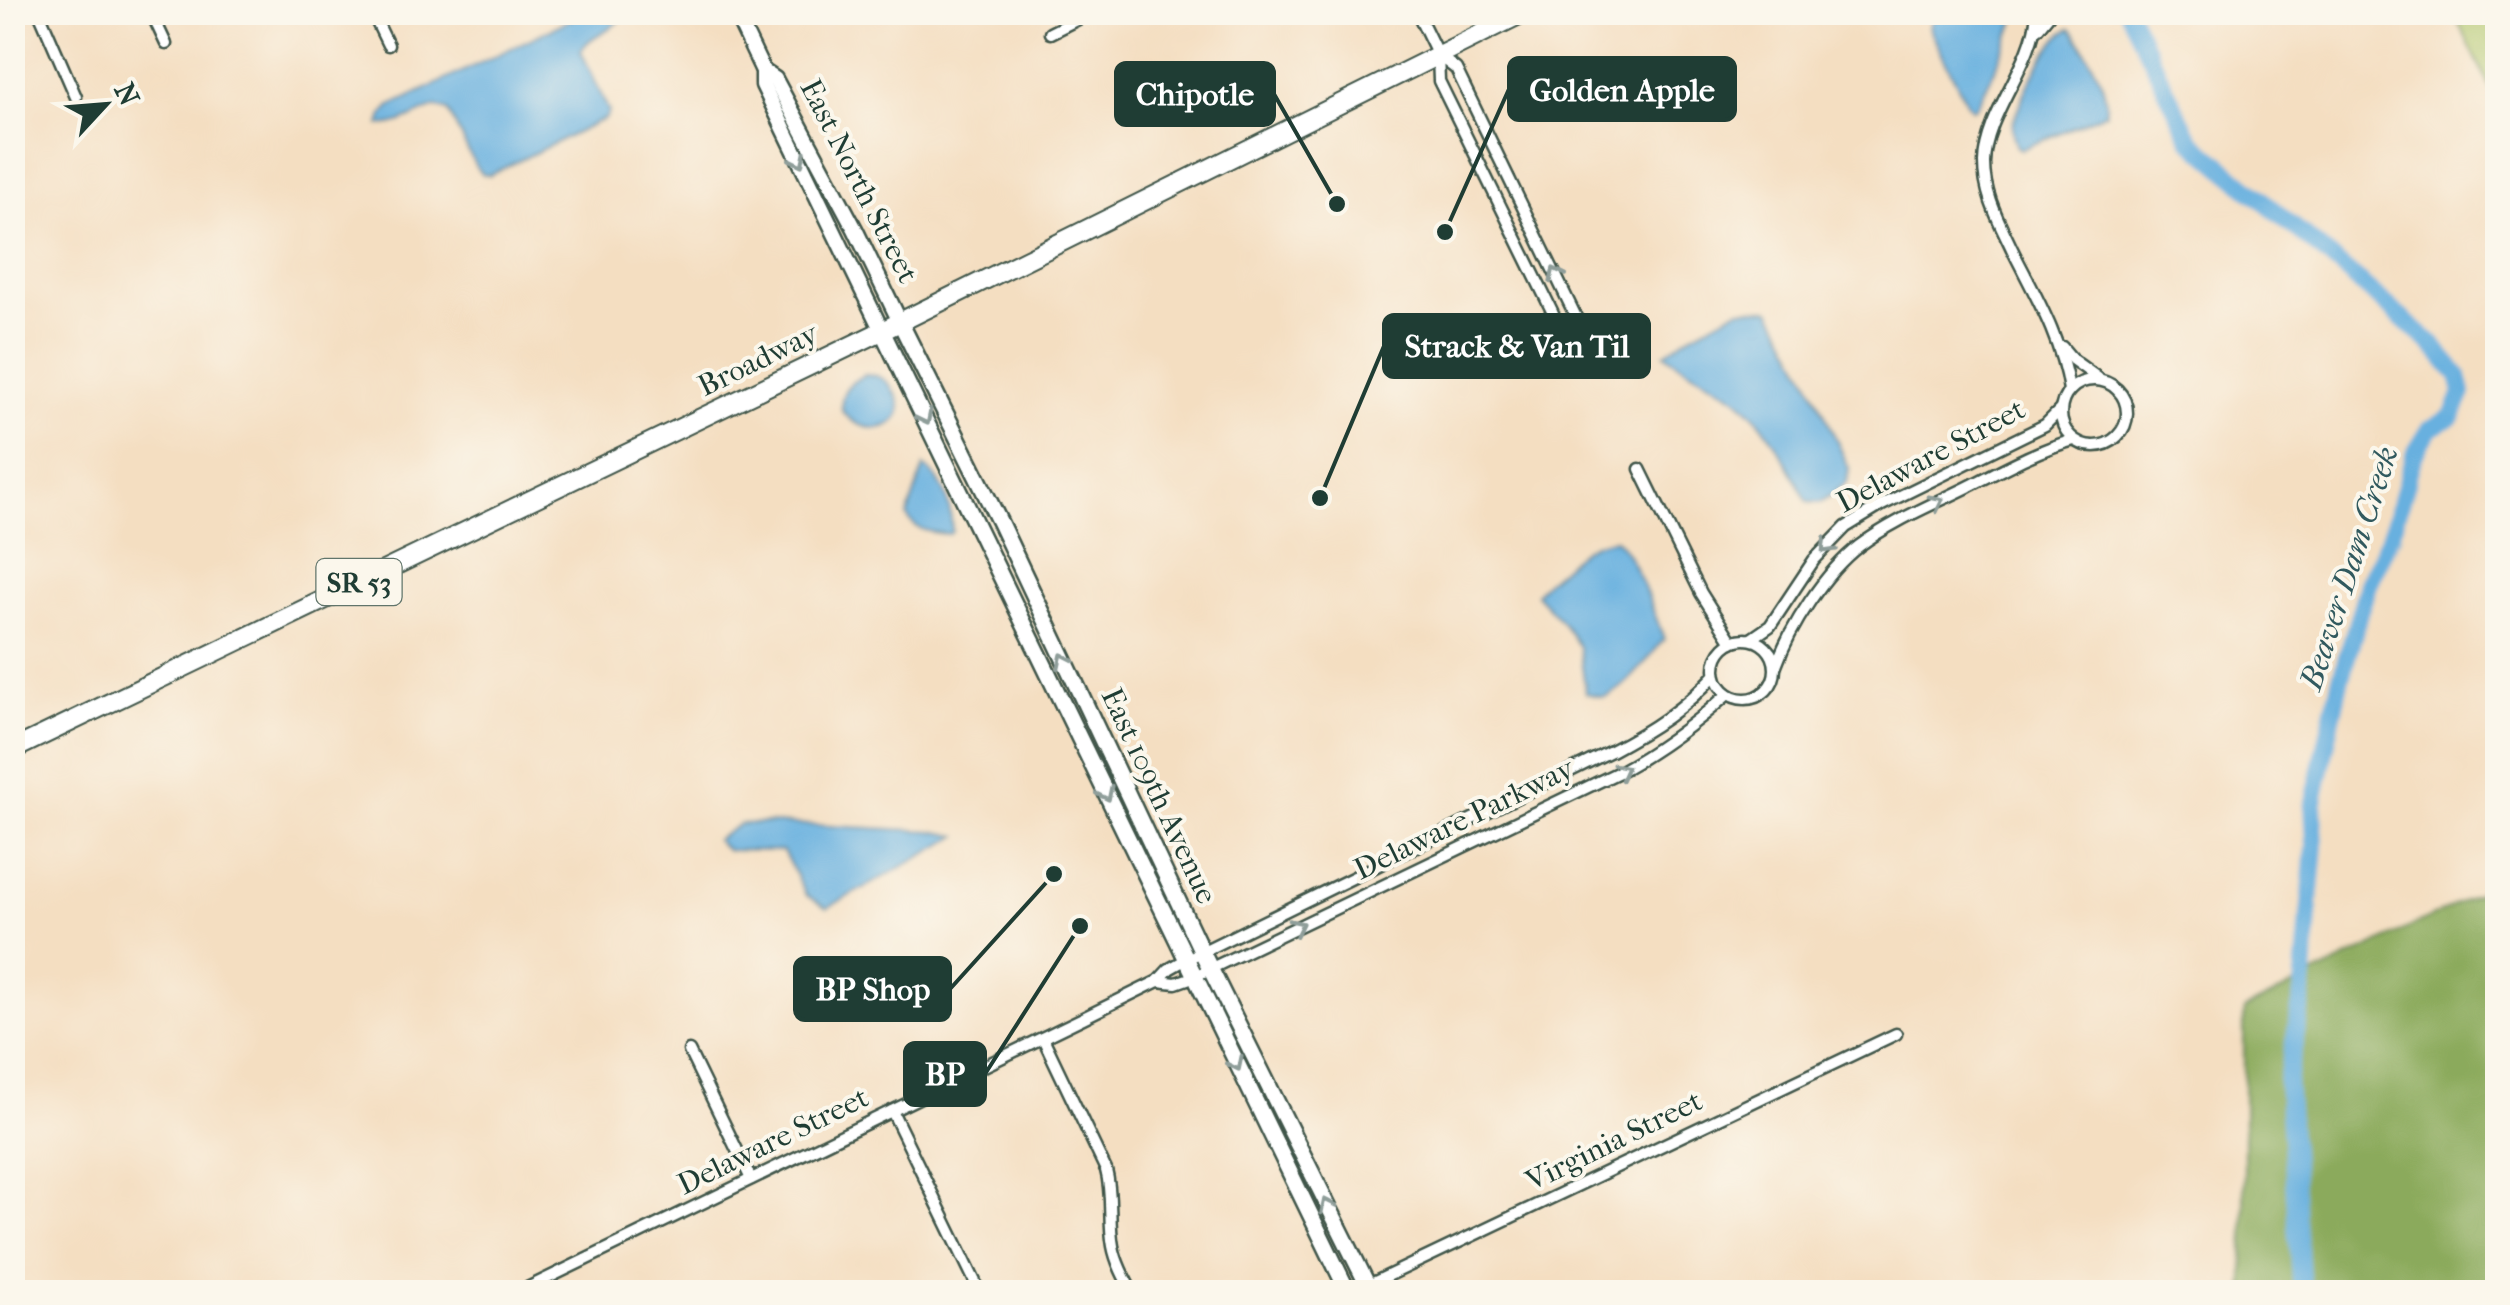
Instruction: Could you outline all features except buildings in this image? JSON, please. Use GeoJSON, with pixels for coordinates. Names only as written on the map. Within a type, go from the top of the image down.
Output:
{"type":"FeatureCollection","features":[{"type":"Feature","properties":{"kind":"main road","name":"Broadway"},"geometry":{"type":"LineString","coordinates":[[12,750],[882,331],[1524,12]]}},
{"type":"Feature","properties":{"kind":"main road","name":"East 109th Avenue"},"geometry":{"type":"LineString","coordinates":[[900,322],[1000,524],[1360,1291]]}},
{"type":"Feature","properties":{"kind":"main road","name":"East 109th Avenue"},"geometry":{"type":"LineString","coordinates":[[882,331],[1185,960],[1360,1291]]}},
{"type":"Feature","properties":{"kind":"street"},"geometry":{"type":"LineString","coordinates":[[38,12],[76,97]]}},
{"type":"Feature","properties":{"kind":"street"},"geometry":{"type":"LineString","coordinates":[[151,12],[166,44]]}},
{"type":"Feature","properties":{"kind":"street"},"geometry":{"type":"LineString","coordinates":[[372,12],[388,45]]}},
{"type":"Feature","properties":{"kind":"street","name":"East North Street"},"geometry":{"type":"LineString","coordinates":[[735,12],[763,71],[763,85],[882,331]]}},
{"type":"Feature","properties":{"kind":"street"},"geometry":{"type":"LineString","coordinates":[[1050,33],[1092,12]]}},
{"type":"Feature","properties":{"kind":"street"},"geometry":{"type":"LineString","coordinates":[[1417,12],[1438,55],[1439,81],[1552,311],[1566,348],[1581,363],[1589,344],[1576,316],[1456,69],[1438,55]]}},
{"type":"Feature","properties":{"kind":"street"},"geometry":{"type":"LineString","coordinates":[[2034,34],[2037,12]]}},
{"type":"Feature","properties":{"kind":"street"},"geometry":{"type":"LineString","coordinates":[[2052,12],[2034,34],[1994,122],[1984,158],[1985,180],[1992,206],[2058,342],[2070,390]]}},
{"type":"Feature","properties":{"kind":"street","name":"East North Street"},"geometry":{"type":"LineString","coordinates":[[763,71],[775,79],[900,322]]}},
{"type":"Feature","properties":{"kind":"street"},"geometry":{"type":"LineString","coordinates":[[2058,342],[2073,360],[2110,383],[2128,408],[2123,430],[2116,438],[2107,444],[2085,445],[2066,432],[2060,410],[2063,399],[2078,383],[2099,379]]}},
{"type":"Feature","properties":{"kind":"street","name":"Delaware Street"},"geometry":{"type":"LineString","coordinates":[[1751,639],[1770,626],[1814,560],[1846,527],[1882,505],[2033,431],[2060,410]]}},
{"type":"Feature","properties":{"kind":"street","name":"Delaware Street"},"geometry":{"type":"LineString","coordinates":[[1776,666],[1803,612],[1856,548],[1901,520],[2041,450],[2074,440]]}},
{"type":"Feature","properties":{"kind":"street"},"geometry":{"type":"LineString","coordinates":[[1640,469],[1701,593],[1732,642]]}},
{"type":"Feature","properties":{"kind":"street"},"geometry":{"type":"LineString","coordinates":[[1751,639],[1768,648],[1776,666],[1772,686],[1756,698],[1737,699],[1718,683],[1718,656],[1732,642],[1751,639]]}},
{"type":"Feature","properties":{"kind":"street","name":"Delaware Parkway"},"geometry":{"type":"LineString","coordinates":[[1202,952],[1640,736],[1674,714],[1716,675]]}},
{"type":"Feature","properties":{"kind":"street","name":"Delaware Parkway"},"geometry":{"type":"LineString","coordinates":[[1210,969],[1617,773],[1688,729],[1728,694]]}},
{"type":"Feature","properties":{"kind":"street","name":"Delaware Street"},"geometry":{"type":"LineString","coordinates":[[519,1292],[1158,982],[1168,969],[1202,952]]}},
{"type":"Feature","properties":{"kind":"street","name":"Delaware Street"},"geometry":{"type":"LineString","coordinates":[[1158,982],[1176,983],[1210,969]]}},
{"type":"Feature","properties":{"kind":"street","name":"Virginia Street"},"geometry":{"type":"LineString","coordinates":[[1360,1291],[1896,1034]]}},
{"type":"Feature","properties":{"kind":"street"},"geometry":{"type":"LineString","coordinates":[[1044,1038],[1106,1170],[1113,1246],[1132,1292]]}},
{"type":"Feature","properties":{"kind":"street"},"geometry":{"type":"LineString","coordinates":[[689,1051],[750,1180]]}},
{"type":"Feature","properties":{"kind":"street"},"geometry":{"type":"LineString","coordinates":[[892,1111],[980,1292]]}},
{"type":"Feature","properties":{"kind":"green space"},"geometry":{"type":"Polygon","coordinates":[[[2454,13],[2497,13],[2497,102],[2454,13]]]}},
{"type":"Feature","properties":{"kind":"green space"},"geometry":{"type":"Polygon","coordinates":[[[2497,884],[2497,1292],[2244,1292],[2244,1010],[2497,884]]]}},
{"type":"Feature","properties":{"kind":"water"},"geometry":{"type":"Polygon","coordinates":[[[586,12],[626,13],[581,51],[609,112],[605,119],[489,175],[476,167],[448,111],[436,107],[401,122],[380,125],[391,106],[586,12]]]}},
{"type":"Feature","properties":{"kind":"water"},"geometry":{"type":"Polygon","coordinates":[[[1950,13],[2017,13],[1999,61],[1973,109],[1930,29],[1932,20],[1950,13]]]}},
{"type":"Feature","properties":{"kind":"water"},"geometry":{"type":"Polygon","coordinates":[[[2070,29],[2097,71],[2105,93],[2105,113],[2022,149],[2017,147],[2013,127],[2021,101],[2044,57],[2070,29]]]}},
{"type":"Feature","properties":{"kind":"water"},"geometry":{"type":"Polygon","coordinates":[[[1739,309],[1771,309],[1849,468],[1847,483],[1820,503],[1808,502],[1778,447],[1749,409],[1665,353],[1739,309]]]}},
{"type":"Feature","properties":{"kind":"water"},"geometry":{"type":"Polygon","coordinates":[[[865,375],[883,379],[899,401],[900,412],[886,426],[864,426],[842,410],[846,388],[865,375]]]}},
{"type":"Feature","properties":{"kind":"water"},"geometry":{"type":"Polygon","coordinates":[[[924,467],[946,495],[950,534],[919,528],[907,516],[924,467]]]}},
{"type":"Feature","properties":{"kind":"water"},"geometry":{"type":"Polygon","coordinates":[[[1615,539],[1636,570],[1664,639],[1627,682],[1602,697],[1586,693],[1579,647],[1536,594],[1584,550],[1615,539]]]}},
{"type":"Feature","properties":{"kind":"water"},"geometry":{"type":"Polygon","coordinates":[[[740,824],[932,831],[958,836],[827,908],[806,895],[783,851],[727,850],[716,840],[740,824]]]}},
{"type":"Feature","properties":{"kind":"waterway","name":"Beaver Dam Creek"},"geometry":{"type":"LineString","coordinates":[[2128,12],[2191,140],[2431,343],[2459,376],[2463,393],[2453,416],[2430,429],[2414,455],[2391,534],[2368,584],[2340,681],[2313,806],[2315,845],[2302,999],[2287,1081],[2302,1292]]}},
{"type":"Feature","properties":{"kind":"place","name":"Chipotle"},"geometry":{"type":"Point","coordinates":[1337,204]}},
{"type":"Feature","properties":{"kind":"place","name":"Golden Apple"},"geometry":{"type":"Point","coordinates":[1445,232]}},
{"type":"Feature","properties":{"kind":"place","name":"Strack & Van Til"},"geometry":{"type":"Point","coordinates":[1320,498]}},
{"type":"Feature","properties":{"kind":"place","name":"BP Shop"},"geometry":{"type":"Point","coordinates":[1054,874]}},
{"type":"Feature","properties":{"kind":"place","name":"BP"},"geometry":{"type":"Point","coordinates":[1080,926]}}]}
